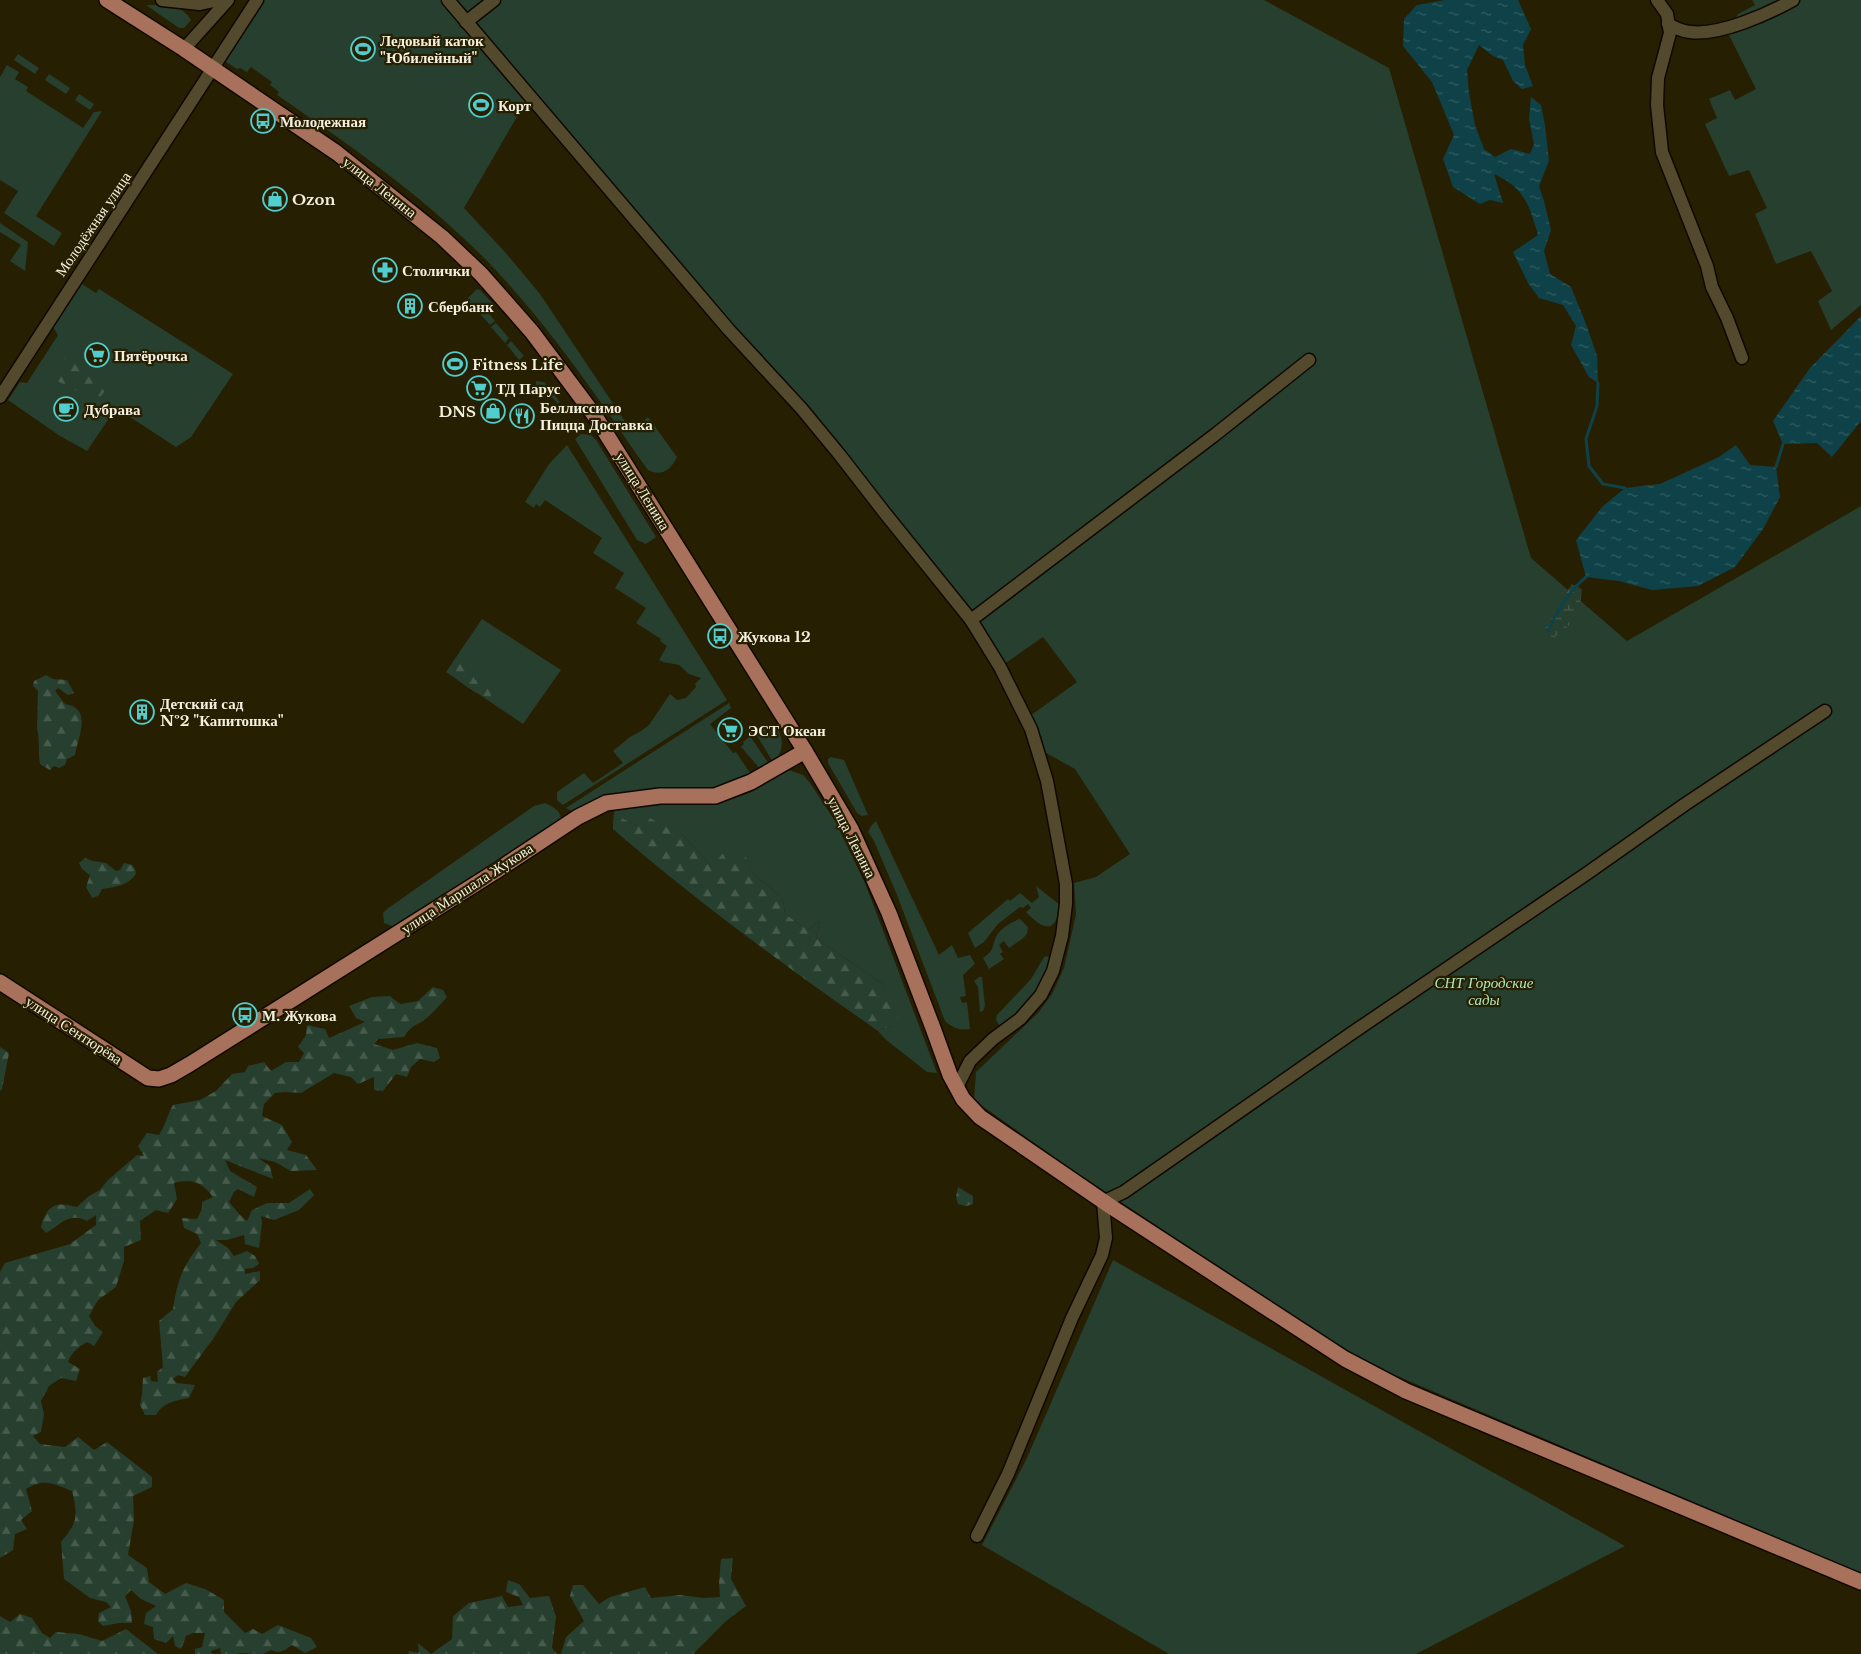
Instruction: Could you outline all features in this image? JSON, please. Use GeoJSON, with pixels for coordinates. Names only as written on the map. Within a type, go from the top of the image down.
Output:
{"type":"FeatureCollection","features":[{"type":"Feature","properties":{"kind":"main road","name":"улица Ленина"},"geometry":{"type":"LineString","coordinates":[[107,0],[184,49],[337,153],[402,203],[481,274],[532,332],[595,416],[805,750],[863,852],[934,1028],[950,1075],[969,1107],[987,1123],[1103,1202],[1345,1359],[1406,1392],[1861,1582]]}},
{"type":"Feature","properties":{"kind":"main road","name":"улица Маршала Жукова"},"geometry":{"type":"LineString","coordinates":[[148,1078],[159,1079],[184,1068],[501,868],[574,819],[606,803],[660,796],[715,796],[751,782],[805,750]]}},
{"type":"Feature","properties":{"kind":"main road","name":"улица Сентюрёва"},"geometry":{"type":"LineString","coordinates":[[0,982],[148,1078]]}},
{"type":"Feature","properties":{"kind":"street"},"geometry":{"type":"LineString","coordinates":[[162,0],[200,4],[219,0]]}},
{"type":"Feature","properties":{"kind":"street"},"geometry":{"type":"LineString","coordinates":[[184,49],[228,0]]}},
{"type":"Feature","properties":{"kind":"street","name":"Молодёжная улица"},"geometry":{"type":"LineString","coordinates":[[0,398],[257,0]]}},
{"type":"Feature","properties":{"kind":"street"},"geometry":{"type":"LineString","coordinates":[[448,0],[729,330],[801,408],[972,620],[1000,666],[1030,730],[1047,781],[1066,884],[1066,904],[1062,936],[1053,971],[1041,995],[1020,1019],[994,1038],[970,1062],[957,1087]]}},
{"type":"Feature","properties":{"kind":"street"},"geometry":{"type":"LineString","coordinates":[[466,22],[494,0]]}},
{"type":"Feature","properties":{"kind":"street"},"geometry":{"type":"LineString","coordinates":[[1657,0],[1666,14],[1670,33],[1658,78],[1657,105],[1662,152],[1707,266],[1712,287],[1727,318],[1742,358]]}},
{"type":"Feature","properties":{"kind":"street"},"geometry":{"type":"LineString","coordinates":[[1668,24],[1679,30],[1691,32],[1711,31],[1775,10],[1793,0]]}},
{"type":"Feature","properties":{"kind":"street"},"geometry":{"type":"LineString","coordinates":[[972,620],[1216,434],[1309,360]]}},
{"type":"Feature","properties":{"kind":"street"},"geometry":{"type":"LineString","coordinates":[[977,1536],[1008,1474],[1072,1318],[1102,1255],[1106,1238],[1103,1202],[1124,1192],[1684,805],[1825,711]]}},
{"type":"Feature","properties":{"kind":"green space","name":"СНТ Городские сады"},"geometry":{"type":"Polygon","coordinates":[[[257,0],[1264,0],[1389,68],[1531,558],[1627,641],[1861,506],[1861,1574],[1395,1375],[1339,1346],[1071,1169],[974,1100],[976,1072],[1039,1012],[1052,994],[1064,968],[1076,914],[1074,883],[1096,877],[1130,854],[1075,769],[1046,753],[1030,716],[1077,682],[1043,637],[1000,667],[971,620],[529,96],[464,208],[505,252],[540,294],[632,432],[648,417],[677,457],[672,466],[665,471],[657,473],[648,470],[549,333],[506,281],[467,241],[388,175],[334,134],[277,95],[279,92],[270,85],[272,82],[251,67],[247,72],[240,68],[237,69],[220,58],[257,0]]]}},
{"type":"Feature","properties":{"kind":"green space"},"geometry":{"type":"Polygon","coordinates":[[[1752,0],[1861,0],[1861,305],[1831,330],[1818,301],[1832,291],[1811,251],[1776,264],[1755,214],[1767,208],[1749,170],[1729,176],[1705,124],[1717,118],[1709,99],[1730,90],[1735,100],[1756,89],[1728,33],[1738,14],[1755,5],[1752,0]]]}},
{"type":"Feature","properties":{"kind":"green space"},"geometry":{"type":"Polygon","coordinates":[[[146,5],[172,6],[182,10],[191,20],[184,28],[179,28],[146,5]]]}},
{"type":"Feature","properties":{"kind":"green space"},"geometry":{"type":"Polygon","coordinates":[[[18,54],[39,68],[35,74],[14,60],[18,54]]]}},
{"type":"Feature","properties":{"kind":"green space"},"geometry":{"type":"Polygon","coordinates":[[[7,65],[19,72],[15,79],[28,87],[26,91],[83,128],[94,112],[102,111],[36,216],[62,233],[54,246],[4,213],[18,191],[0,180],[0,77],[7,65]]]}},
{"type":"Feature","properties":{"kind":"green space"},"geometry":{"type":"Polygon","coordinates":[[[49,74],[70,88],[66,94],[45,80],[49,74]]]}},
{"type":"Feature","properties":{"kind":"green space"},"geometry":{"type":"Polygon","coordinates":[[[79,94],[94,104],[90,110],[75,100],[79,94]]]}},
{"type":"Feature","properties":{"kind":"green space"},"geometry":{"type":"Polygon","coordinates":[[[0,223],[28,242],[25,271],[10,261],[21,245],[0,232],[0,223]]]}},
{"type":"Feature","properties":{"kind":"green space"},"geometry":{"type":"Polygon","coordinates":[[[82,284],[96,293],[99,289],[233,374],[191,437],[176,447],[116,408],[87,451],[60,436],[8,400],[20,382],[27,383],[58,335],[53,327],[82,284]]]}},
{"type":"Feature","properties":{"kind":"green space"},"geometry":{"type":"Polygon","coordinates":[[[477,289],[493,304],[487,311],[495,321],[490,325],[467,299],[477,289]]]}},
{"type":"Feature","properties":{"kind":"green space"},"geometry":{"type":"Polygon","coordinates":[[[496,323],[509,338],[505,343],[491,327],[496,323]]]}},
{"type":"Feature","properties":{"kind":"green space"},"geometry":{"type":"Polygon","coordinates":[[[511,341],[524,356],[519,360],[507,345],[511,341]]]}},
{"type":"Feature","properties":{"kind":"green space"},"geometry":{"type":"Polygon","coordinates":[[[65,358],[77,362],[79,366],[85,368],[93,376],[100,376],[112,384],[113,387],[104,392],[99,399],[95,400],[55,380],[61,361],[65,358]]]}},
{"type":"Feature","properties":{"kind":"green space"},"geometry":{"type":"Polygon","coordinates":[[[536,381],[544,382],[560,402],[558,404],[552,397],[545,395],[545,390],[536,387],[536,381]]]}},
{"type":"Feature","properties":{"kind":"green space"},"geometry":{"type":"Polygon","coordinates":[[[581,434],[591,435],[596,440],[656,537],[646,544],[637,540],[575,439],[581,434]]]}},
{"type":"Feature","properties":{"kind":"green space"},"geometry":{"type":"Polygon","coordinates":[[[567,445],[727,700],[563,805],[557,800],[557,792],[584,773],[593,783],[623,763],[613,751],[649,725],[670,694],[677,700],[686,698],[701,678],[689,674],[679,665],[659,660],[667,646],[660,641],[661,639],[636,623],[646,608],[615,588],[624,573],[593,553],[602,538],[545,500],[540,507],[536,504],[534,508],[525,502],[549,464],[567,445]]]}},
{"type":"Feature","properties":{"kind":"green space"},"geometry":{"type":"Polygon","coordinates":[[[1572,584],[1582,589],[1577,614],[1571,624],[1551,640],[1542,634],[1572,584]]]}},
{"type":"Feature","properties":{"kind":"green space"},"geometry":{"type":"Polygon","coordinates":[[[482,619],[561,670],[523,724],[446,672],[482,619]]]}},
{"type":"Feature","properties":{"kind":"green space"},"geometry":{"type":"Polygon","coordinates":[[[458,661],[472,674],[475,680],[477,679],[490,688],[491,697],[475,692],[448,671],[458,661]]]}},
{"type":"Feature","properties":{"kind":"green space"},"geometry":{"type":"Polygon","coordinates":[[[46,675],[53,679],[67,680],[74,693],[68,695],[58,688],[55,691],[65,704],[79,711],[82,724],[75,755],[67,759],[65,765],[59,768],[54,766],[50,770],[40,764],[37,728],[38,691],[33,686],[34,681],[46,675]]]}},
{"type":"Feature","properties":{"kind":"green space"},"geometry":{"type":"Polygon","coordinates":[[[729,703],[731,708],[710,724],[733,753],[736,752],[752,776],[715,789],[626,792],[597,799],[574,812],[566,808],[729,703]]]}},
{"type":"Feature","properties":{"kind":"green space"},"geometry":{"type":"Polygon","coordinates":[[[754,726],[778,729],[781,738],[781,751],[773,762],[754,731],[754,726]]]}},
{"type":"Feature","properties":{"kind":"green space"},"geometry":{"type":"Polygon","coordinates":[[[750,736],[769,764],[761,770],[741,747],[744,744],[743,742],[750,736]]]}},
{"type":"Feature","properties":{"kind":"green space"},"geometry":{"type":"Polygon","coordinates":[[[831,757],[844,760],[868,815],[862,816],[857,813],[828,763],[828,759],[831,757]]]}},
{"type":"Feature","properties":{"kind":"green space"},"geometry":{"type":"Polygon","coordinates":[[[789,770],[803,775],[835,821],[865,883],[937,1073],[927,1072],[885,1039],[878,1031],[891,1026],[884,985],[816,938],[820,921],[808,930],[785,914],[783,899],[754,874],[744,854],[712,867],[682,834],[637,826],[622,818],[613,821],[615,808],[643,804],[723,802],[749,793],[789,770]]]}},
{"type":"Feature","properties":{"kind":"green space"},"geometry":{"type":"Polygon","coordinates":[[[545,803],[559,813],[561,818],[558,823],[398,925],[392,926],[384,923],[383,913],[387,909],[534,806],[545,803]]]}},
{"type":"Feature","properties":{"kind":"green space"},"geometry":{"type":"Polygon","coordinates":[[[622,818],[637,826],[649,818],[682,834],[712,867],[723,853],[744,853],[754,874],[783,899],[785,914],[808,930],[820,921],[816,938],[884,985],[894,1002],[899,1016],[891,1026],[878,1031],[810,983],[710,908],[613,829],[613,821],[622,818]]]}},
{"type":"Feature","properties":{"kind":"green space"},"geometry":{"type":"Polygon","coordinates":[[[876,821],[939,955],[952,945],[958,958],[970,955],[975,964],[963,975],[966,996],[960,997],[962,1003],[967,1002],[970,1029],[963,1030],[945,1021],[897,895],[874,841],[868,832],[876,821]]]}},
{"type":"Feature","properties":{"kind":"green space"},"geometry":{"type":"Polygon","coordinates":[[[85,858],[106,863],[116,871],[120,870],[124,863],[132,865],[136,874],[133,878],[117,887],[102,889],[98,896],[92,898],[86,887],[90,875],[82,869],[79,863],[85,858]]]}},
{"type":"Feature","properties":{"kind":"green space"},"geometry":{"type":"Polygon","coordinates":[[[1036,886],[1060,905],[1056,921],[1048,926],[1038,923],[1026,912],[1031,908],[1028,904],[1023,908],[1020,907],[998,924],[984,942],[975,948],[968,933],[1008,899],[1010,901],[1020,893],[1032,903],[1039,897],[1036,886]]]}},
{"type":"Feature","properties":{"kind":"green space"},"geometry":{"type":"Polygon","coordinates":[[[1020,919],[1028,927],[1027,934],[1009,948],[1004,941],[999,945],[1003,952],[1000,954],[1004,959],[989,969],[983,958],[992,950],[997,935],[1007,925],[1020,919]]]}},
{"type":"Feature","properties":{"kind":"green space"},"geometry":{"type":"Polygon","coordinates":[[[1044,957],[1050,958],[1050,966],[1041,985],[1005,1025],[999,1025],[996,1020],[997,1015],[1031,979],[1044,957]]]}},
{"type":"Feature","properties":{"kind":"green space"},"geometry":{"type":"Polygon","coordinates":[[[982,977],[985,1006],[983,1011],[980,1012],[978,987],[974,981],[982,977]]]}},
{"type":"Feature","properties":{"kind":"green space"},"geometry":{"type":"Polygon","coordinates":[[[433,987],[443,990],[447,997],[432,1013],[410,1029],[404,1037],[378,1039],[374,1044],[393,1050],[417,1043],[437,1048],[440,1058],[434,1062],[420,1059],[411,1067],[407,1077],[396,1074],[383,1091],[374,1090],[374,1077],[358,1084],[351,1077],[334,1073],[301,1093],[275,1093],[264,1104],[262,1116],[282,1125],[292,1142],[287,1150],[306,1155],[317,1170],[291,1171],[275,1162],[258,1158],[270,1166],[273,1179],[225,1160],[230,1171],[257,1187],[254,1197],[238,1189],[234,1192],[229,1202],[247,1221],[252,1210],[267,1203],[289,1203],[310,1189],[314,1195],[299,1210],[274,1220],[261,1216],[259,1248],[245,1244],[244,1235],[227,1240],[216,1240],[228,1248],[234,1256],[247,1251],[255,1256],[259,1264],[253,1268],[245,1269],[245,1274],[260,1271],[260,1280],[236,1302],[215,1336],[185,1377],[178,1375],[173,1379],[177,1383],[195,1385],[189,1398],[174,1401],[162,1407],[156,1415],[145,1415],[140,1405],[143,1378],[150,1376],[151,1381],[158,1382],[157,1372],[163,1367],[159,1321],[173,1309],[182,1274],[201,1243],[197,1234],[184,1228],[182,1218],[197,1219],[202,1209],[202,1202],[213,1197],[196,1182],[186,1181],[174,1183],[177,1199],[168,1213],[156,1210],[140,1221],[141,1240],[124,1247],[124,1261],[116,1287],[98,1300],[89,1316],[95,1326],[103,1332],[94,1346],[87,1342],[76,1350],[70,1358],[68,1362],[80,1369],[76,1381],[61,1378],[49,1386],[41,1401],[44,1414],[41,1432],[33,1436],[40,1444],[65,1447],[78,1437],[94,1450],[107,1442],[152,1477],[152,1487],[133,1496],[134,1520],[128,1555],[147,1568],[149,1582],[165,1594],[186,1583],[205,1589],[224,1600],[224,1612],[245,1633],[253,1629],[262,1634],[278,1625],[311,1638],[317,1647],[305,1653],[292,1645],[282,1651],[271,1650],[263,1654],[221,1654],[220,1648],[211,1651],[212,1654],[195,1654],[195,1649],[202,1647],[205,1633],[193,1633],[186,1636],[181,1649],[175,1646],[173,1636],[166,1643],[154,1639],[153,1627],[144,1624],[146,1613],[156,1606],[141,1599],[131,1590],[125,1596],[131,1611],[132,1623],[103,1626],[98,1621],[99,1613],[111,1607],[106,1602],[90,1598],[64,1579],[61,1542],[74,1524],[76,1513],[72,1491],[49,1483],[38,1484],[26,1489],[32,1511],[21,1520],[27,1529],[15,1534],[13,1550],[0,1558],[0,1272],[5,1263],[70,1244],[96,1225],[96,1215],[87,1221],[70,1218],[46,1233],[41,1227],[46,1214],[53,1206],[63,1204],[77,1207],[89,1196],[100,1190],[108,1180],[137,1155],[144,1156],[138,1146],[147,1133],[159,1135],[173,1105],[200,1100],[216,1091],[232,1074],[245,1072],[248,1066],[264,1062],[271,1071],[286,1062],[299,1062],[304,1053],[298,1047],[306,1035],[307,1025],[325,1029],[329,1038],[365,1022],[356,1018],[349,1006],[372,997],[390,996],[400,1004],[418,1001],[433,987]]]}},
{"type":"Feature","properties":{"kind":"green space"},"geometry":{"type":"Polygon","coordinates":[[[0,1047],[9,1053],[0,1091],[0,1047]]]}},
{"type":"Feature","properties":{"kind":"green space"},"geometry":{"type":"Polygon","coordinates":[[[958,1187],[973,1196],[973,1204],[966,1206],[958,1204],[956,1197],[958,1187]]]}},
{"type":"Feature","properties":{"kind":"green space"},"geometry":{"type":"Polygon","coordinates":[[[1113,1260],[1625,1546],[1416,1654],[1169,1654],[982,1545],[1027,1458],[1113,1260]]]}},
{"type":"Feature","properties":{"kind":"green space"},"geometry":{"type":"Polygon","coordinates":[[[733,1558],[731,1579],[746,1606],[726,1621],[693,1654],[561,1654],[566,1637],[584,1621],[570,1596],[573,1585],[583,1585],[599,1604],[610,1597],[645,1587],[651,1598],[680,1595],[704,1598],[720,1597],[721,1559],[733,1558]]]}},
{"type":"Feature","properties":{"kind":"green space"},"geometry":{"type":"Polygon","coordinates":[[[508,1580],[519,1584],[530,1598],[549,1596],[556,1617],[552,1648],[557,1654],[431,1654],[452,1639],[453,1616],[469,1603],[502,1596],[508,1607],[523,1605],[519,1597],[506,1592],[508,1580]]]}},
{"type":"Feature","properties":{"kind":"green space"},"geometry":{"type":"Polygon","coordinates":[[[20,1614],[32,1618],[42,1633],[50,1638],[56,1632],[79,1634],[102,1641],[126,1629],[158,1654],[0,1654],[0,1616],[10,1622],[20,1614]]]}},
{"type":"Feature","properties":{"kind":"green space"},"geometry":{"type":"Polygon","coordinates":[[[418,1643],[431,1654],[409,1654],[408,1651],[419,1653],[418,1643]]]}},
{"type":"Feature","properties":{"kind":"water"},"geometry":{"type":"Polygon","coordinates":[[[1445,0],[1518,0],[1531,29],[1523,45],[1525,65],[1533,86],[1522,89],[1513,81],[1503,60],[1493,56],[1479,45],[1467,70],[1475,125],[1484,149],[1495,157],[1511,149],[1530,154],[1534,144],[1529,119],[1531,97],[1541,105],[1549,161],[1539,186],[1551,230],[1544,251],[1550,274],[1571,287],[1597,356],[1598,383],[1589,377],[1571,345],[1576,326],[1563,305],[1539,298],[1528,283],[1513,252],[1538,235],[1524,198],[1513,185],[1494,174],[1503,203],[1490,200],[1480,204],[1453,187],[1443,159],[1454,135],[1432,82],[1403,46],[1404,19],[1417,5],[1445,0]]]}},
{"type":"Feature","properties":{"kind":"water"},"geometry":{"type":"Polygon","coordinates":[[[1861,316],[1861,421],[1832,457],[1817,443],[1783,444],[1773,421],[1810,368],[1861,316]]]}},
{"type":"Feature","properties":{"kind":"water"},"geometry":{"type":"Polygon","coordinates":[[[1736,445],[1750,465],[1776,467],[1780,497],[1763,529],[1735,567],[1698,586],[1652,590],[1619,581],[1586,577],[1576,540],[1603,506],[1625,488],[1660,484],[1719,457],[1736,445]]]}},
{"type":"Feature","properties":{"kind":"waterway"},"geometry":{"type":"LineString","coordinates":[[1598,383],[1597,406],[1586,439],[1589,466],[1603,484],[1625,488]]}},
{"type":"Feature","properties":{"kind":"waterway"},"geometry":{"type":"LineString","coordinates":[[1776,467],[1783,444]]}},
{"type":"Feature","properties":{"kind":"waterway"},"geometry":{"type":"LineString","coordinates":[[1548,631],[1564,602],[1586,577]]}},
{"type":"Feature","properties":{"kind":"place","name":"Ледовый каток \"Юбилейный\""},"geometry":{"type":"Point","coordinates":[363,49]}},
{"type":"Feature","properties":{"kind":"place","name":"Корт"},"geometry":{"type":"Point","coordinates":[481,105]}},
{"type":"Feature","properties":{"kind":"place","name":"Молодежная"},"geometry":{"type":"Point","coordinates":[263,121]}},
{"type":"Feature","properties":{"kind":"place","name":"Ozon"},"geometry":{"type":"Point","coordinates":[275,199]}},
{"type":"Feature","properties":{"kind":"place","name":"Столички"},"geometry":{"type":"Point","coordinates":[385,270]}},
{"type":"Feature","properties":{"kind":"place","name":"Сбербанк"},"geometry":{"type":"Point","coordinates":[410,306]}},
{"type":"Feature","properties":{"kind":"place","name":"Пятёрочка"},"geometry":{"type":"Point","coordinates":[97,355]}},
{"type":"Feature","properties":{"kind":"place","name":"Fitness Life"},"geometry":{"type":"Point","coordinates":[455,364]}},
{"type":"Feature","properties":{"kind":"place","name":"ТД Парус"},"geometry":{"type":"Point","coordinates":[479,388]}},
{"type":"Feature","properties":{"kind":"place","name":"Дубрава"},"geometry":{"type":"Point","coordinates":[66,409]}},
{"type":"Feature","properties":{"kind":"place","name":"DNS"},"geometry":{"type":"Point","coordinates":[493,411]}},
{"type":"Feature","properties":{"kind":"place","name":"Беллиссимо Пицца Доставка"},"geometry":{"type":"Point","coordinates":[522,416]}},
{"type":"Feature","properties":{"kind":"place","name":"Жукова 12"},"geometry":{"type":"Point","coordinates":[720,636]}},
{"type":"Feature","properties":{"kind":"place","name":"Детский сад №2 \"Капитошка\""},"geometry":{"type":"Point","coordinates":[142,712]}},
{"type":"Feature","properties":{"kind":"place","name":"ЭСТ Океан"},"geometry":{"type":"Point","coordinates":[730,730]}},
{"type":"Feature","properties":{"kind":"place","name":"М. Жукова"},"geometry":{"type":"Point","coordinates":[245,1015]}}]}
